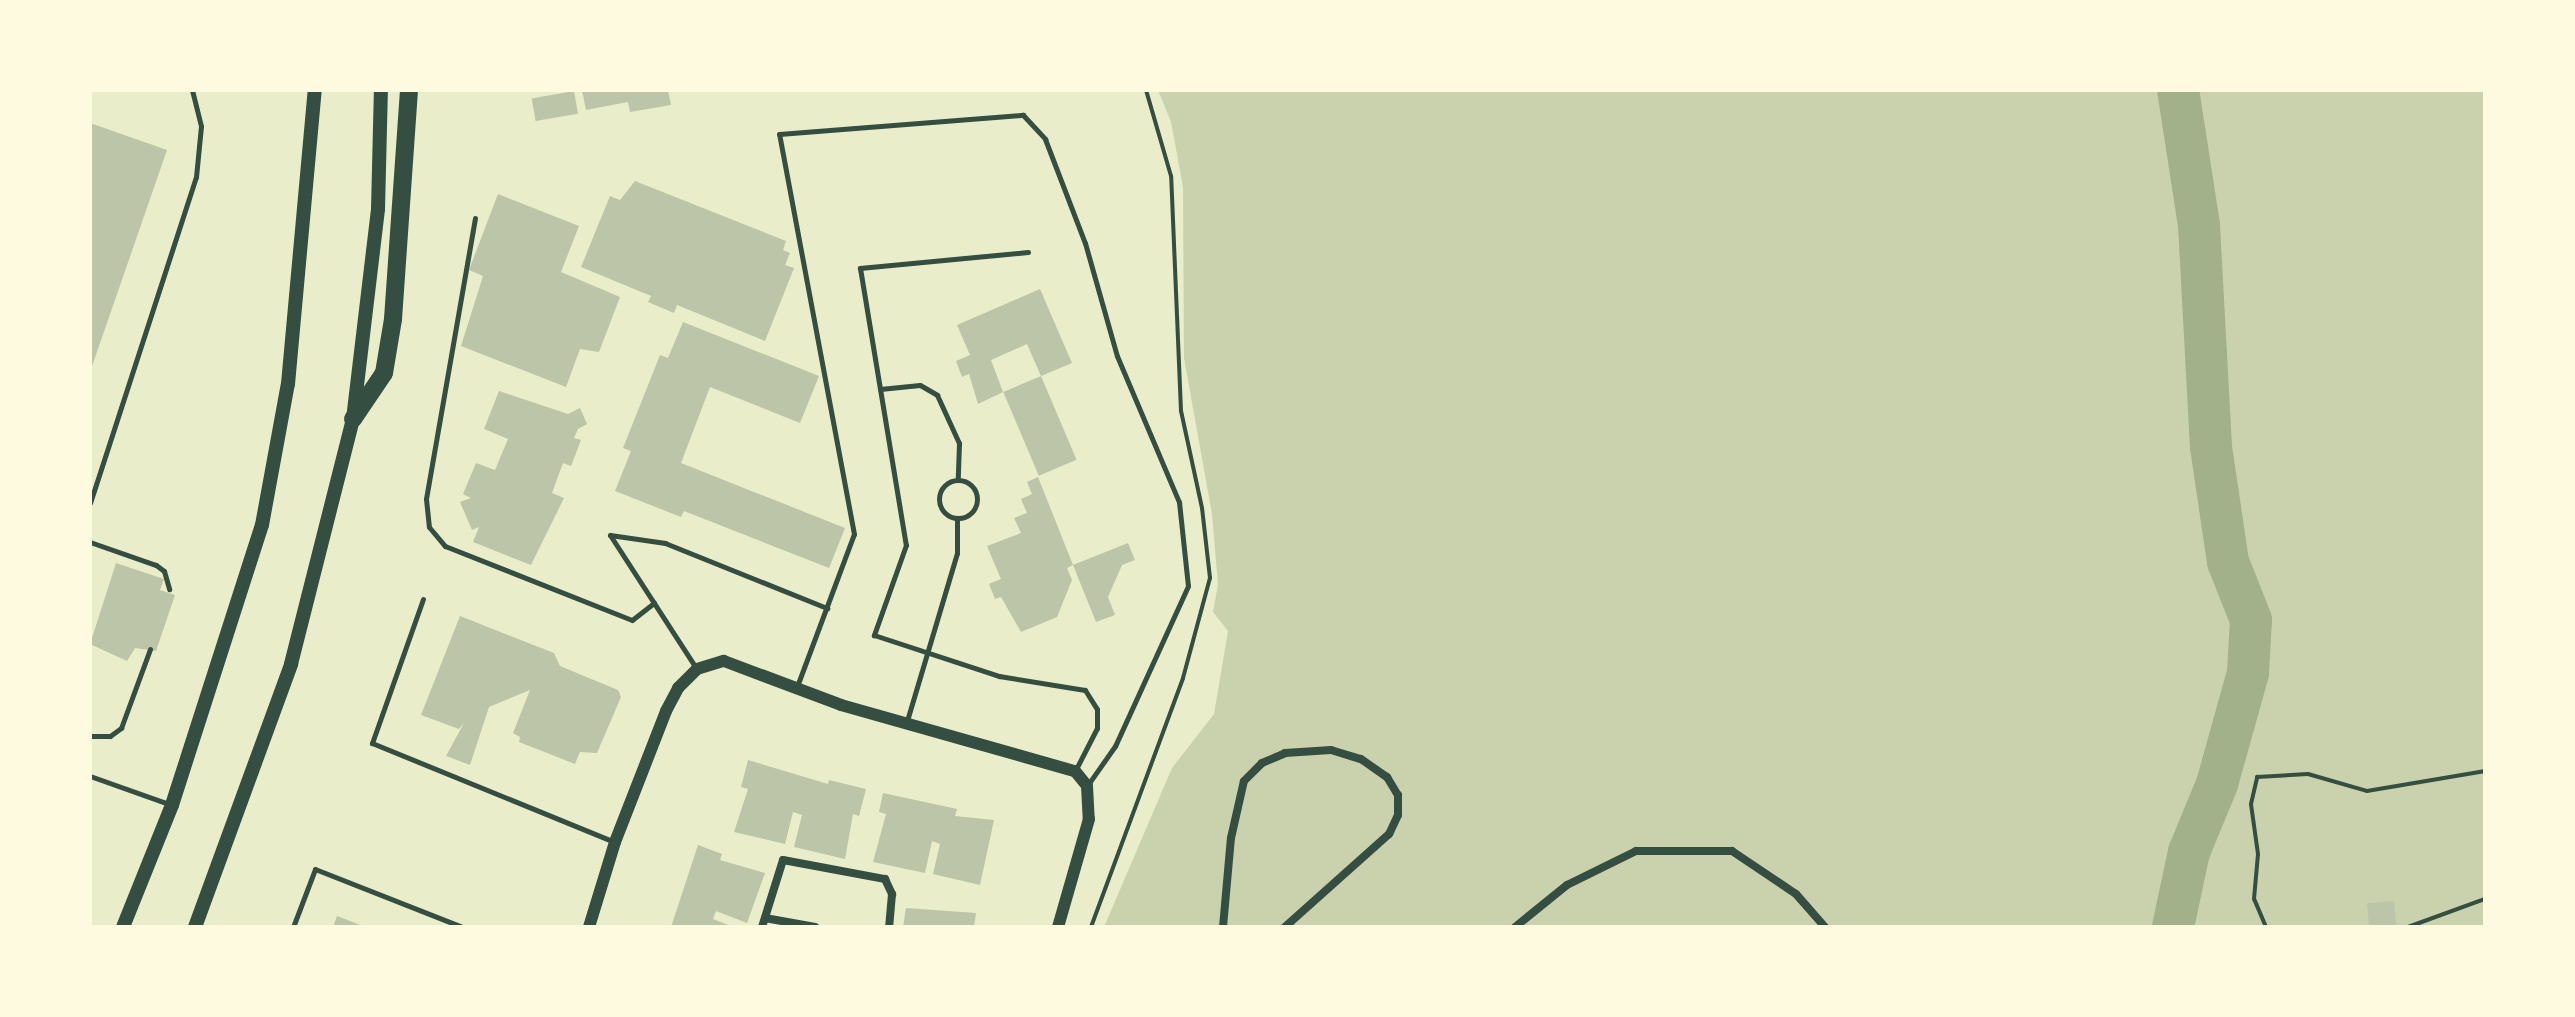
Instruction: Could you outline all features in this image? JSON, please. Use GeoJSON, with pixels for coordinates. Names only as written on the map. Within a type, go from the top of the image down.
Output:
{"type":"FeatureCollection","features":[{"type":"Feature","properties":{"kind":"highway"},"geometry":{"type":"LineString","coordinates":[[353,419],[384,373],[403,225],[409,90]]}},
{"type":"Feature","properties":{"kind":"main road"},"geometry":{"type":"LineString","coordinates":[[123,927],[172,805],[262,525],[288,384],[315,90]]}},
{"type":"Feature","properties":{"kind":"main road"},"geometry":{"type":"LineString","coordinates":[[195,927],[291,664],[353,419],[378,209],[381,90]]}},
{"type":"Feature","properties":{"kind":"street"},"geometry":{"type":"LineString","coordinates":[[589,927],[615,842],[666,711],[678,688],[697,669],[724,661],[796,690],[905,725],[1059,763],[1075,771],[1087,786],[1089,819],[1058,927]]}},
{"type":"Feature","properties":{"kind":"street"},"geometry":{"type":"LineString","coordinates":[[1223,927],[1231,838],[1244,781],[1262,763],[1285,753],[1331,750],[1361,759],[1387,777],[1398,795],[1398,815],[1389,834],[1285,927]]}},
{"type":"Feature","properties":{"kind":"street"},"geometry":{"type":"LineString","coordinates":[[1515,927],[1567,885],[1636,851],[1732,851],[1796,894],[1825,927]]}},
{"type":"Feature","properties":{"kind":"street"},"geometry":{"type":"LineString","coordinates":[[815,927],[764,923],[783,860],[885,879],[892,894],[889,927]]}},
{"type":"Feature","properties":{"kind":"lane"},"geometry":{"type":"LineString","coordinates":[[90,503],[92,487],[196,177],[201,126],[192,90]]}},
{"type":"Feature","properties":{"kind":"lane"},"geometry":{"type":"LineString","coordinates":[[796,690],[854,534],[779,134],[1023,115],[1045,139],[1085,243],[1117,356],[1179,502],[1188,586],[1115,746],[1087,786]]}},
{"type":"Feature","properties":{"kind":"lane"},"geometry":{"type":"LineString","coordinates":[[475,218],[426,499],[429,527],[445,546],[632,620],[654,603]]}},
{"type":"Feature","properties":{"kind":"lane"},"geometry":{"type":"LineString","coordinates":[[1028,252],[860,268],[906,545],[874,635],[999,676],[1085,690],[1097,709],[1097,728],[1075,771]]}},
{"type":"Feature","properties":{"kind":"lane"},"geometry":{"type":"LineString","coordinates":[[880,389],[920,385],[937,395],[959,443],[958,479]]}},
{"type":"Feature","properties":{"kind":"lane"},"geometry":{"type":"LineString","coordinates":[[958,479],[974,487],[978,499],[969,515],[957,518],[945,514],[939,495],[945,483],[958,479]]}},
{"type":"Feature","properties":{"kind":"lane"},"geometry":{"type":"LineString","coordinates":[[905,725],[924,652],[957,553],[957,518]]}},
{"type":"Feature","properties":{"kind":"lane"},"geometry":{"type":"LineString","coordinates":[[697,669],[610,535],[665,543],[827,608]]}},
{"type":"Feature","properties":{"kind":"lane"},"geometry":{"type":"LineString","coordinates":[[90,542],[156,565],[164,571],[169,589]]}},
{"type":"Feature","properties":{"kind":"lane"},"geometry":{"type":"LineString","coordinates":[[423,599],[372,743],[615,842]]}},
{"type":"Feature","properties":{"kind":"lane"},"geometry":{"type":"LineString","coordinates":[[90,736],[110,736],[121,728],[150,649]]}},
{"type":"Feature","properties":{"kind":"lane"},"geometry":{"type":"LineString","coordinates":[[90,776],[172,805]]}},
{"type":"Feature","properties":{"kind":"lane"},"geometry":{"type":"LineString","coordinates":[[293,927],[315,869],[462,927]]}},
{"type":"Feature","properties":{"kind":"path"},"geometry":{"type":"LineString","coordinates":[[2266,927],[2254,899],[2258,854],[2251,804],[2257,777],[2308,774],[2367,791],[2485,771]]}},
{"type":"Feature","properties":{"kind":"path"},"geometry":{"type":"LineString","coordinates":[[2408,927],[2485,899]]}},
{"type":"Feature","properties":{"kind":"green space"},"geometry":{"type":"Polygon","coordinates":[[[1158,90],[2485,90],[2485,927],[1104,927],[1172,768],[1214,714],[1228,631],[1213,612],[1218,584],[1212,514],[1184,358],[1183,187],[1171,122],[1158,90]]]}},
{"type":"Feature","properties":{"kind":"building"},"geometry":{"type":"Polygon","coordinates":[[[582,90],[668,90],[671,105],[630,112],[628,102],[586,110],[582,90]]]}},
{"type":"Feature","properties":{"kind":"building"},"geometry":{"type":"Polygon","coordinates":[[[574,91],[578,114],[536,121],[532,98],[574,91]]]}},
{"type":"Feature","properties":{"kind":"building"},"geometry":{"type":"Polygon","coordinates":[[[90,123],[167,150],[90,372],[90,123]]]}},
{"type":"Feature","properties":{"kind":"building"},"geometry":{"type":"Polygon","coordinates":[[[635,181],[786,241],[783,250],[790,253],[785,265],[794,268],[765,341],[677,305],[674,313],[648,302],[651,296],[581,267],[610,196],[620,200],[635,181]]]}},
{"type":"Feature","properties":{"kind":"building"},"geometry":{"type":"Polygon","coordinates":[[[498,194],[579,226],[561,272],[620,297],[599,352],[580,349],[566,387],[461,346],[483,276],[469,270],[498,194]]]}},
{"type":"Feature","properties":{"kind":"building"},"geometry":{"type":"Polygon","coordinates":[[[1040,289],[1072,363],[1041,376],[1027,344],[991,360],[1003,392],[978,404],[969,374],[962,377],[956,361],[970,355],[957,325],[1040,289]]]}},
{"type":"Feature","properties":{"kind":"building"},"geometry":{"type":"Polygon","coordinates":[[[683,322],[819,376],[800,423],[710,387],[681,463],[845,528],[829,568],[684,511],[681,517],[615,491],[631,451],[623,448],[660,355],[668,358],[683,322]]]}},
{"type":"Feature","properties":{"kind":"building"},"geometry":{"type":"Polygon","coordinates":[[[1041,376],[1077,460],[1039,476],[1003,392],[1041,376]]]}},
{"type":"Feature","properties":{"kind":"building"},"geometry":{"type":"Polygon","coordinates":[[[499,391],[568,414],[580,408],[587,424],[578,429],[574,438],[581,440],[571,466],[563,463],[552,493],[564,498],[531,565],[473,542],[479,527],[472,530],[460,502],[471,498],[463,494],[476,463],[495,470],[508,439],[484,429],[499,391]]]}},
{"type":"Feature","properties":{"kind":"building"},"geometry":{"type":"Polygon","coordinates":[[[1038,477],[1073,565],[1067,568],[1072,580],[1057,617],[1021,632],[1001,597],[995,599],[989,584],[1001,579],[987,546],[1021,533],[1014,518],[1027,513],[1021,499],[1032,494],[1027,482],[1038,477]]]}},
{"type":"Feature","properties":{"kind":"building"},"geometry":{"type":"Polygon","coordinates":[[[1128,543],[1135,560],[1122,565],[1108,597],[1115,615],[1096,622],[1073,565],[1128,543]]]}},
{"type":"Feature","properties":{"kind":"building"},"geometry":{"type":"Polygon","coordinates":[[[116,563],[164,579],[160,590],[175,595],[156,651],[135,648],[127,661],[90,644],[116,563]]]}},
{"type":"Feature","properties":{"kind":"building"},"geometry":{"type":"Polygon","coordinates":[[[460,616],[554,653],[560,666],[618,690],[621,697],[597,753],[580,752],[575,764],[519,742],[520,737],[513,733],[530,690],[489,707],[470,765],[446,756],[464,723],[459,729],[421,715],[460,616]]]}},
{"type":"Feature","properties":{"kind":"building"},"geometry":{"type":"Polygon","coordinates":[[[748,760],[828,784],[829,780],[866,789],[859,816],[853,814],[845,859],[794,847],[802,815],[793,812],[785,844],[734,832],[748,789],[741,787],[748,760]]]}},
{"type":"Feature","properties":{"kind":"building"},"geometry":{"type":"Polygon","coordinates":[[[883,793],[957,809],[955,816],[994,820],[980,885],[933,874],[940,844],[932,841],[925,873],[873,862],[886,814],[879,812],[883,793]]]}},
{"type":"Feature","properties":{"kind":"building"},"geometry":{"type":"Polygon","coordinates":[[[698,845],[722,854],[720,860],[765,873],[747,923],[716,911],[713,919],[734,927],[671,927],[698,845]]]}},
{"type":"Feature","properties":{"kind":"building"},"geometry":{"type":"Polygon","coordinates":[[[2394,901],[2396,926],[2369,927],[2367,903],[2394,901]]]}},
{"type":"Feature","properties":{"kind":"building"},"geometry":{"type":"Polygon","coordinates":[[[906,908],[976,913],[974,927],[903,927],[906,908]]]}},
{"type":"Feature","properties":{"kind":"building"},"geometry":{"type":"Polygon","coordinates":[[[337,916],[366,927],[333,927],[337,916]]]}},
{"type":"Feature","properties":{"kind":"waterway"},"geometry":{"type":"LineString","coordinates":[[2173,927],[2189,852],[2217,784],[2248,673],[2251,620],[2228,562],[2211,447],[2199,225],[2178,90]]}}]}
